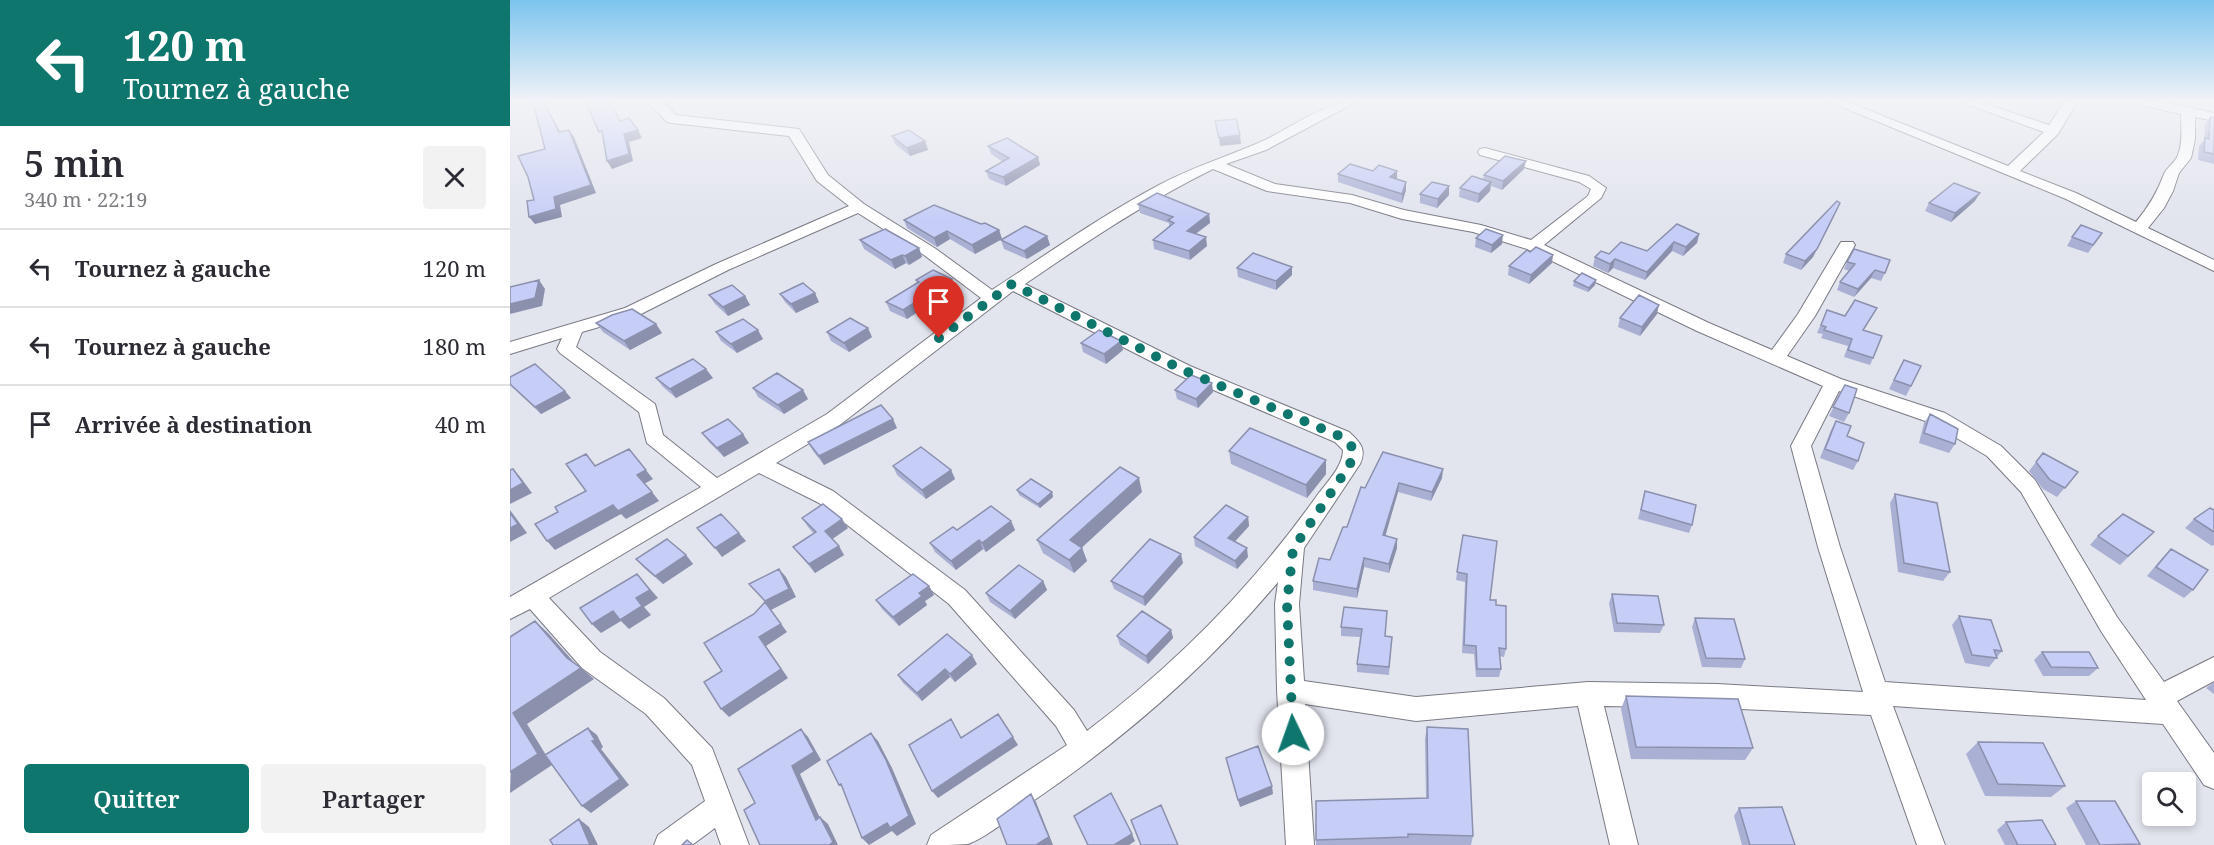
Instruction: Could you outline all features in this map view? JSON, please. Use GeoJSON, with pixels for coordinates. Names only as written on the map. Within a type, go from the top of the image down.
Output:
{"type":"FeatureCollection","features":[{"type":"Feature","properties":{"kind":"street"},"geometry":{"type":"LineString","coordinates":[[800,141],[822,178],[859,207],[930,252],[992,298]]}},
{"type":"Feature","properties":{"kind":"street"},"geometry":{"type":"LineString","coordinates":[[510,609],[834,419],[992,298],[1118,214],[1165,187],[1213,164],[1272,141]]}},
{"type":"Feature","properties":{"kind":"street"},"geometry":{"type":"LineString","coordinates":[[1937,141],[2012,171],[2139,228],[2214,266]]}},
{"type":"Feature","properties":{"kind":"street"},"geometry":{"type":"LineString","coordinates":[[2012,171],[2044,141]]}},
{"type":"Feature","properties":{"kind":"street"},"geometry":{"type":"LineString","coordinates":[[2139,228],[2156,208],[2166,191],[2172,172],[2184,158],[2187,141]]}},
{"type":"Feature","properties":{"kind":"street"},"geometry":{"type":"LineString","coordinates":[[1485,152],[1584,179],[1599,188],[1594,198],[1533,246]]}},
{"type":"Feature","properties":{"kind":"street"},"geometry":{"type":"LineString","coordinates":[[1213,164],[1272,188],[1352,199],[1402,214],[1476,228],[1533,246],[1703,327],[1834,383],[1938,418],[1994,451],[2028,486],[2109,624],[2214,776]]}},
{"type":"Feature","properties":{"kind":"street"},"geometry":{"type":"LineString","coordinates":[[510,348],[631,312],[722,267],[859,207]]}},
{"type":"Feature","properties":{"kind":"street"},"geometry":{"type":"LineString","coordinates":[[1776,358],[1806,316],[1847,245]]}},
{"type":"Feature","properties":{"kind":"street"},"geometry":{"type":"LineString","coordinates":[[941,845],[1104,735],[1212,639],[1293,549],[1353,457],[1353,448],[1342,437],[1183,370],[1012,284]]}},
{"type":"Feature","properties":{"kind":"street"},"geometry":{"type":"LineString","coordinates":[[575,328],[566,349],[648,409],[654,438],[716,488]]}},
{"type":"Feature","properties":{"kind":"street"},"geometry":{"type":"LineString","coordinates":[[1834,383],[1801,446],[1823,531],[1877,699],[1931,845]]}},
{"type":"Feature","properties":{"kind":"street"},"geometry":{"type":"LineString","coordinates":[[758,463],[826,497],[957,597],[1065,718],[1084,750]]}},
{"type":"Feature","properties":{"kind":"street"},"geometry":{"type":"LineString","coordinates":[[1293,549],[1287,604],[1299,845]]}},
{"type":"Feature","properties":{"kind":"street"},"geometry":{"type":"LineString","coordinates":[[533,597],[591,660],[655,706],[703,756],[735,845]]}},
{"type":"Feature","properties":{"kind":"street"},"geometry":{"type":"LineString","coordinates":[[1290,690],[1416,709],[1588,694],[2163,705],[2214,668]]}},
{"type":"Feature","properties":{"kind":"street"},"geometry":{"type":"LineString","coordinates":[[1588,694],[1624,845]]}},
{"type":"Feature","properties":{"kind":"street"},"geometry":{"type":"LineString","coordinates":[[668,845],[722,807]]}},
{"type":"Feature","properties":{"kind":"building"},"geometry":{"type":"Polygon","coordinates":[[[543,141],[574,141],[591,185],[554,197],[556,209],[529,217],[527,201],[534,200],[528,177],[518,156],[545,149],[543,141]]]}},
{"type":"Feature","properties":{"kind":"building"},"geometry":{"type":"Polygon","coordinates":[[[604,141],[626,141],[629,154],[607,161],[604,141]]]}},
{"type":"Feature","properties":{"kind":"building"},"geometry":{"type":"Polygon","coordinates":[[[899,141],[924,141],[907,148],[899,141]]]}},
{"type":"Feature","properties":{"kind":"building"},"geometry":{"type":"Polygon","coordinates":[[[999,141],[1013,141],[1038,157],[1003,177],[986,171],[1009,158],[988,146],[999,141]]]}},
{"type":"Feature","properties":{"kind":"building"},"geometry":{"type":"Polygon","coordinates":[[[2205,141],[2214,141],[2214,154],[2204,152],[2205,141]]]}},
{"type":"Feature","properties":{"kind":"building"},"geometry":{"type":"Polygon","coordinates":[[[1505,156],[1526,161],[1503,181],[1484,175],[1505,156]]]}},
{"type":"Feature","properties":{"kind":"building"},"geometry":{"type":"Polygon","coordinates":[[[1350,164],[1373,171],[1379,165],[1397,171],[1390,177],[1406,182],[1402,194],[1338,174],[1350,164]]]}},
{"type":"Feature","properties":{"kind":"building"},"geometry":{"type":"Polygon","coordinates":[[[1472,176],[1491,182],[1479,194],[1460,188],[1472,176]]]}},
{"type":"Feature","properties":{"kind":"building"},"geometry":{"type":"Polygon","coordinates":[[[1432,182],[1449,186],[1438,199],[1420,194],[1432,182]]]}},
{"type":"Feature","properties":{"kind":"building"},"geometry":{"type":"Polygon","coordinates":[[[1954,183],[1980,193],[1955,213],[1929,203],[1954,183]]]}},
{"type":"Feature","properties":{"kind":"building"},"geometry":{"type":"Polygon","coordinates":[[[1157,193],[1209,214],[1187,231],[1206,237],[1189,251],[1153,240],[1174,223],[1168,220],[1173,217],[1138,204],[1157,193]]]}},
{"type":"Feature","properties":{"kind":"building"},"geometry":{"type":"Polygon","coordinates":[[[1837,201],[1840,203],[1817,249],[1805,261],[1786,254],[1837,201]]]}},
{"type":"Feature","properties":{"kind":"building"},"geometry":{"type":"Polygon","coordinates":[[[934,205],[999,230],[972,245],[947,231],[934,238],[904,220],[934,205]]]}},
{"type":"Feature","properties":{"kind":"building"},"geometry":{"type":"Polygon","coordinates":[[[1677,224],[1699,234],[1686,247],[1674,242],[1647,272],[1615,259],[1610,264],[1595,257],[1601,251],[1609,254],[1621,242],[1647,251],[1677,224]]]}},
{"type":"Feature","properties":{"kind":"building"},"geometry":{"type":"Polygon","coordinates":[[[2081,225],[2102,233],[2093,245],[2072,237],[2081,225]]]}},
{"type":"Feature","properties":{"kind":"building"},"geometry":{"type":"Polygon","coordinates":[[[1025,226],[1047,236],[1024,251],[1001,240],[1025,226]]]}},
{"type":"Feature","properties":{"kind":"building"},"geometry":{"type":"Polygon","coordinates":[[[885,229],[919,248],[905,256],[891,260],[860,240],[885,229]]]}},
{"type":"Feature","properties":{"kind":"building"},"geometry":{"type":"Polygon","coordinates":[[[1486,229],[1503,235],[1492,245],[1476,238],[1486,229]]]}},
{"type":"Feature","properties":{"kind":"building"},"geometry":{"type":"Polygon","coordinates":[[[1536,247],[1553,255],[1531,275],[1509,266],[1527,250],[1530,252],[1536,247]]]}},
{"type":"Feature","properties":{"kind":"building"},"geometry":{"type":"Polygon","coordinates":[[[1854,249],[1890,260],[1885,273],[1875,270],[1858,289],[1840,282],[1855,264],[1847,262],[1854,249]]]}},
{"type":"Feature","properties":{"kind":"building"},"geometry":{"type":"Polygon","coordinates":[[[1253,253],[1292,267],[1276,281],[1237,268],[1253,253]]]}},
{"type":"Feature","properties":{"kind":"building"},"geometry":{"type":"Polygon","coordinates":[[[933,270],[952,279],[903,310],[886,302],[919,282],[916,280],[933,270]]]}},
{"type":"Feature","properties":{"kind":"building"},"geometry":{"type":"Polygon","coordinates":[[[1582,273],[1596,280],[1589,288],[1574,281],[1582,273]]]}},
{"type":"Feature","properties":{"kind":"building"},"geometry":{"type":"Polygon","coordinates":[[[539,280],[535,298],[510,304],[510,287],[539,280]]]}},
{"type":"Feature","properties":{"kind":"building"},"geometry":{"type":"Polygon","coordinates":[[[803,283],[815,293],[791,304],[780,294],[803,283]]]}},
{"type":"Feature","properties":{"kind":"building"},"geometry":{"type":"Polygon","coordinates":[[[732,285],[745,296],[723,307],[709,295],[732,285]]]}},
{"type":"Feature","properties":{"kind":"building"},"geometry":{"type":"Polygon","coordinates":[[[1639,295],[1659,305],[1642,327],[1620,318],[1639,295]]]}},
{"type":"Feature","properties":{"kind":"building"},"geometry":{"type":"Polygon","coordinates":[[[1855,300],[1877,308],[1863,330],[1882,336],[1873,358],[1848,350],[1852,339],[1824,330],[1826,327],[1821,325],[1827,310],[1845,316],[1855,300]]]}},
{"type":"Feature","properties":{"kind":"building"},"geometry":{"type":"Polygon","coordinates":[[[632,309],[656,324],[624,341],[596,323],[612,315],[632,309]]]}},
{"type":"Feature","properties":{"kind":"building"},"geometry":{"type":"Polygon","coordinates":[[[850,318],[868,328],[844,343],[827,332],[850,318]]]}},
{"type":"Feature","properties":{"kind":"building"},"geometry":{"type":"Polygon","coordinates":[[[743,319],[758,330],[731,344],[716,332],[743,319]]]}},
{"type":"Feature","properties":{"kind":"building"},"geometry":{"type":"Polygon","coordinates":[[[1099,330],[1121,341],[1104,354],[1081,343],[1099,330]]]}},
{"type":"Feature","properties":{"kind":"building"},"geometry":{"type":"Polygon","coordinates":[[[693,359],[706,369],[670,389],[656,378],[693,359]]]}},
{"type":"Feature","properties":{"kind":"building"},"geometry":{"type":"Polygon","coordinates":[[[1904,360],[1921,366],[1911,386],[1894,380],[1904,360]]]}},
{"type":"Feature","properties":{"kind":"building"},"geometry":{"type":"Polygon","coordinates":[[[535,364],[565,391],[535,407],[510,384],[510,377],[535,364]]]}},
{"type":"Feature","properties":{"kind":"building"},"geometry":{"type":"Polygon","coordinates":[[[777,373],[803,390],[778,405],[753,388],[777,373]]]}},
{"type":"Feature","properties":{"kind":"building"},"geometry":{"type":"Polygon","coordinates":[[[1191,375],[1212,383],[1196,399],[1175,390],[1191,375]]]}},
{"type":"Feature","properties":{"kind":"building"},"geometry":{"type":"Polygon","coordinates":[[[1845,385],[1857,389],[1849,413],[1833,407],[1845,385]]]}},
{"type":"Feature","properties":{"kind":"building"},"geometry":{"type":"Polygon","coordinates":[[[881,405],[893,419],[819,456],[808,442],[881,405]]]}},
{"type":"Feature","properties":{"kind":"building"},"geometry":{"type":"Polygon","coordinates":[[[1930,414],[1958,429],[1955,444],[1924,433],[1930,414]]]}},
{"type":"Feature","properties":{"kind":"building"},"geometry":{"type":"Polygon","coordinates":[[[728,419],[743,434],[717,448],[702,433],[728,419]]]}},
{"type":"Feature","properties":{"kind":"building"},"geometry":{"type":"Polygon","coordinates":[[[1836,421],[1851,426],[1847,436],[1864,443],[1858,461],[1825,449],[1836,421]]]}},
{"type":"Feature","properties":{"kind":"building"},"geometry":{"type":"Polygon","coordinates":[[[1250,428],[1326,460],[1306,485],[1229,451],[1250,428]]]}},
{"type":"Feature","properties":{"kind":"building"},"geometry":{"type":"Polygon","coordinates":[[[921,447],[951,470],[922,490],[893,466],[921,447]]]}},
{"type":"Feature","properties":{"kind":"building"},"geometry":{"type":"Polygon","coordinates":[[[629,449],[646,470],[637,475],[652,492],[618,511],[613,505],[547,541],[535,524],[558,512],[555,507],[586,491],[566,464],[586,454],[595,466],[629,449]]]}},
{"type":"Feature","properties":{"kind":"building"},"geometry":{"type":"Polygon","coordinates":[[[1383,452],[1443,469],[1432,492],[1399,483],[1383,535],[1397,539],[1389,564],[1364,558],[1357,589],[1313,581],[1319,558],[1330,560],[1343,527],[1347,527],[1361,487],[1365,488],[1383,452]]]}},
{"type":"Feature","properties":{"kind":"building"},"geometry":{"type":"Polygon","coordinates":[[[2043,453],[2078,472],[2065,488],[2050,480],[2036,462],[2043,453]]]}},
{"type":"Feature","properties":{"kind":"building"},"geometry":{"type":"Polygon","coordinates":[[[1120,467],[1139,478],[1070,540],[1082,548],[1069,560],[1037,540],[1120,467]]]}},
{"type":"Feature","properties":{"kind":"building"},"geometry":{"type":"Polygon","coordinates":[[[513,469],[523,483],[510,490],[510,470],[513,469]]]}},
{"type":"Feature","properties":{"kind":"building"},"geometry":{"type":"Polygon","coordinates":[[[1031,479],[1052,492],[1038,504],[1017,490],[1031,479]]]}},
{"type":"Feature","properties":{"kind":"building"},"geometry":{"type":"Polygon","coordinates":[[[1645,491],[1696,505],[1692,525],[1641,510],[1645,491]]]}},
{"type":"Feature","properties":{"kind":"building"},"geometry":{"type":"Polygon","coordinates":[[[1895,494],[1937,503],[1950,572],[1904,563],[1895,494]]]}},
{"type":"Feature","properties":{"kind":"building"},"geometry":{"type":"Polygon","coordinates":[[[823,504],[842,519],[825,531],[839,546],[809,564],[793,547],[816,532],[802,518],[823,504]]]}},
{"type":"Feature","properties":{"kind":"building"},"geometry":{"type":"Polygon","coordinates":[[[1226,505],[1248,517],[1228,538],[1247,548],[1235,561],[1194,537],[1226,505]]]}},
{"type":"Feature","properties":{"kind":"building"},"geometry":{"type":"Polygon","coordinates":[[[991,506],[1011,521],[982,543],[979,540],[951,561],[930,543],[953,527],[957,530],[991,506]]]}},
{"type":"Feature","properties":{"kind":"building"},"geometry":{"type":"Polygon","coordinates":[[[2210,508],[2214,510],[2214,532],[2194,519],[2210,508]]]}},
{"type":"Feature","properties":{"kind":"building"},"geometry":{"type":"Polygon","coordinates":[[[510,513],[518,524],[510,528],[510,513]]]}},
{"type":"Feature","properties":{"kind":"building"},"geometry":{"type":"Polygon","coordinates":[[[721,514],[739,533],[715,548],[697,528],[721,514]]]}},
{"type":"Feature","properties":{"kind":"building"},"geometry":{"type":"Polygon","coordinates":[[[2123,514],[2154,532],[2128,556],[2098,536],[2123,514]]]}},
{"type":"Feature","properties":{"kind":"building"},"geometry":{"type":"Polygon","coordinates":[[[1463,535],[1497,541],[1490,600],[1496,600],[1496,605],[1506,606],[1506,649],[1499,648],[1501,669],[1477,669],[1476,646],[1464,645],[1467,574],[1457,572],[1463,535]]]}},
{"type":"Feature","properties":{"kind":"building"},"geometry":{"type":"Polygon","coordinates":[[[667,539],[686,555],[655,576],[636,559],[667,539]]]}},
{"type":"Feature","properties":{"kind":"building"},"geometry":{"type":"Polygon","coordinates":[[[1150,539],[1181,554],[1143,597],[1111,581],[1150,539]]]}},
{"type":"Feature","properties":{"kind":"building"},"geometry":{"type":"Polygon","coordinates":[[[2171,549],[2208,570],[2193,590],[2156,567],[2171,549]]]}},
{"type":"Feature","properties":{"kind":"building"},"geometry":{"type":"Polygon","coordinates":[[[1019,565],[1043,581],[1010,611],[986,593],[1019,565]]]}},
{"type":"Feature","properties":{"kind":"building"},"geometry":{"type":"Polygon","coordinates":[[[779,569],[789,589],[765,601],[749,584],[779,569]]]}},
{"type":"Feature","properties":{"kind":"building"},"geometry":{"type":"Polygon","coordinates":[[[637,574],[650,590],[636,598],[642,606],[620,620],[613,611],[592,624],[580,608],[637,574]]]}},
{"type":"Feature","properties":{"kind":"building"},"geometry":{"type":"Polygon","coordinates":[[[913,574],[929,586],[919,593],[922,596],[893,617],[876,600],[913,574]]]}},
{"type":"Feature","properties":{"kind":"building"},"geometry":{"type":"Polygon","coordinates":[[[1612,594],[1658,596],[1664,625],[1617,623],[1612,594]]]}},
{"type":"Feature","properties":{"kind":"building"},"geometry":{"type":"Polygon","coordinates":[[[765,602],[781,624],[759,637],[781,669],[721,709],[704,682],[722,671],[704,643],[754,614],[765,602]]]}},
{"type":"Feature","properties":{"kind":"building"},"geometry":{"type":"Polygon","coordinates":[[[1344,607],[1387,611],[1385,636],[1392,637],[1389,667],[1357,664],[1362,629],[1341,627],[1344,607]]]}},
{"type":"Feature","properties":{"kind":"building"},"geometry":{"type":"Polygon","coordinates":[[[1142,611],[1171,630],[1146,656],[1117,636],[1142,611]]]}},
{"type":"Feature","properties":{"kind":"building"},"geometry":{"type":"Polygon","coordinates":[[[1959,616],[1991,620],[2002,651],[1994,650],[1997,658],[1972,655],[1959,616]]]}},
{"type":"Feature","properties":{"kind":"building"},"geometry":{"type":"Polygon","coordinates":[[[1695,618],[1734,619],[1745,659],[1706,658],[1695,618]]]}},
{"type":"Feature","properties":{"kind":"building"},"geometry":{"type":"Polygon","coordinates":[[[535,621],[567,658],[581,668],[513,713],[538,754],[510,772],[510,637],[535,621]]]}},
{"type":"Feature","properties":{"kind":"building"},"geometry":{"type":"Polygon","coordinates":[[[947,634],[972,655],[950,674],[945,669],[917,693],[898,675],[947,634]]]}},
{"type":"Feature","properties":{"kind":"building"},"geometry":{"type":"Polygon","coordinates":[[[2042,652],[2089,652],[2098,668],[2051,667],[2042,652]]]}},
{"type":"Feature","properties":{"kind":"building"},"geometry":{"type":"Polygon","coordinates":[[[1626,696],[1738,699],[1753,748],[1636,747],[1626,696]]]}},
{"type":"Feature","properties":{"kind":"building"},"geometry":{"type":"Polygon","coordinates":[[[998,714],[1013,737],[932,791],[909,745],[951,719],[961,738],[998,714]]]}},
{"type":"Feature","properties":{"kind":"building"},"geometry":{"type":"Polygon","coordinates":[[[1427,727],[1468,729],[1473,836],[1408,834],[1408,837],[1316,840],[1316,801],[1428,798],[1427,727]]]}},
{"type":"Feature","properties":{"kind":"building"},"geometry":{"type":"Polygon","coordinates":[[[588,728],[595,740],[592,741],[620,779],[582,806],[545,755],[588,728]]]}},
{"type":"Feature","properties":{"kind":"building"},"geometry":{"type":"Polygon","coordinates":[[[801,729],[814,752],[792,766],[816,820],[820,817],[833,842],[829,845],[760,845],[744,810],[755,803],[738,769],[801,729]]]}},
{"type":"Feature","properties":{"kind":"building"},"geometry":{"type":"Polygon","coordinates":[[[871,733],[886,760],[909,816],[890,828],[887,823],[862,838],[841,784],[839,785],[827,761],[871,733]]]}},
{"type":"Feature","properties":{"kind":"building"},"geometry":{"type":"Polygon","coordinates":[[[1978,742],[2043,743],[2065,786],[1998,784],[1978,742]]]}},
{"type":"Feature","properties":{"kind":"building"},"geometry":{"type":"Polygon","coordinates":[[[1258,746],[1272,786],[1238,800],[1226,758],[1258,746]]]}},
{"type":"Feature","properties":{"kind":"building"},"geometry":{"type":"Polygon","coordinates":[[[1111,793],[1132,834],[1114,845],[1088,845],[1074,816],[1111,793]]]}},
{"type":"Feature","properties":{"kind":"building"},"geometry":{"type":"Polygon","coordinates":[[[1031,794],[1049,837],[1036,845],[1007,845],[997,819],[1031,794]]]}},
{"type":"Feature","properties":{"kind":"building"},"geometry":{"type":"Polygon","coordinates":[[[2076,801],[2115,801],[2140,844],[2100,845],[2076,801]]]}},
{"type":"Feature","properties":{"kind":"building"},"geometry":{"type":"Polygon","coordinates":[[[1161,805],[1178,845],[1141,845],[1131,820],[1161,805]]]}},
{"type":"Feature","properties":{"kind":"building"},"geometry":{"type":"Polygon","coordinates":[[[1782,807],[1795,845],[1750,845],[1739,808],[1782,807]]]}},
{"type":"Feature","properties":{"kind":"building"},"geometry":{"type":"Polygon","coordinates":[[[579,819],[590,845],[553,845],[550,840],[579,819]]]}},
{"type":"Feature","properties":{"kind":"building"},"geometry":{"type":"Polygon","coordinates":[[[2042,820],[2056,845],[2018,845],[2006,822],[2042,820]]]}},
{"type":"Feature","properties":{"kind":"building"},"geometry":{"type":"Polygon","coordinates":[[[687,840],[693,845],[682,845],[687,840]]]}},
{"type":"Feature","properties":{"kind":"route"},"geometry":{"type":"LineString","coordinates":[[939,338],[1012,284],[1183,370],[1342,437],[1353,448],[1353,457],[1349,466],[1293,549],[1287,604],[1293,734]]}}]}
